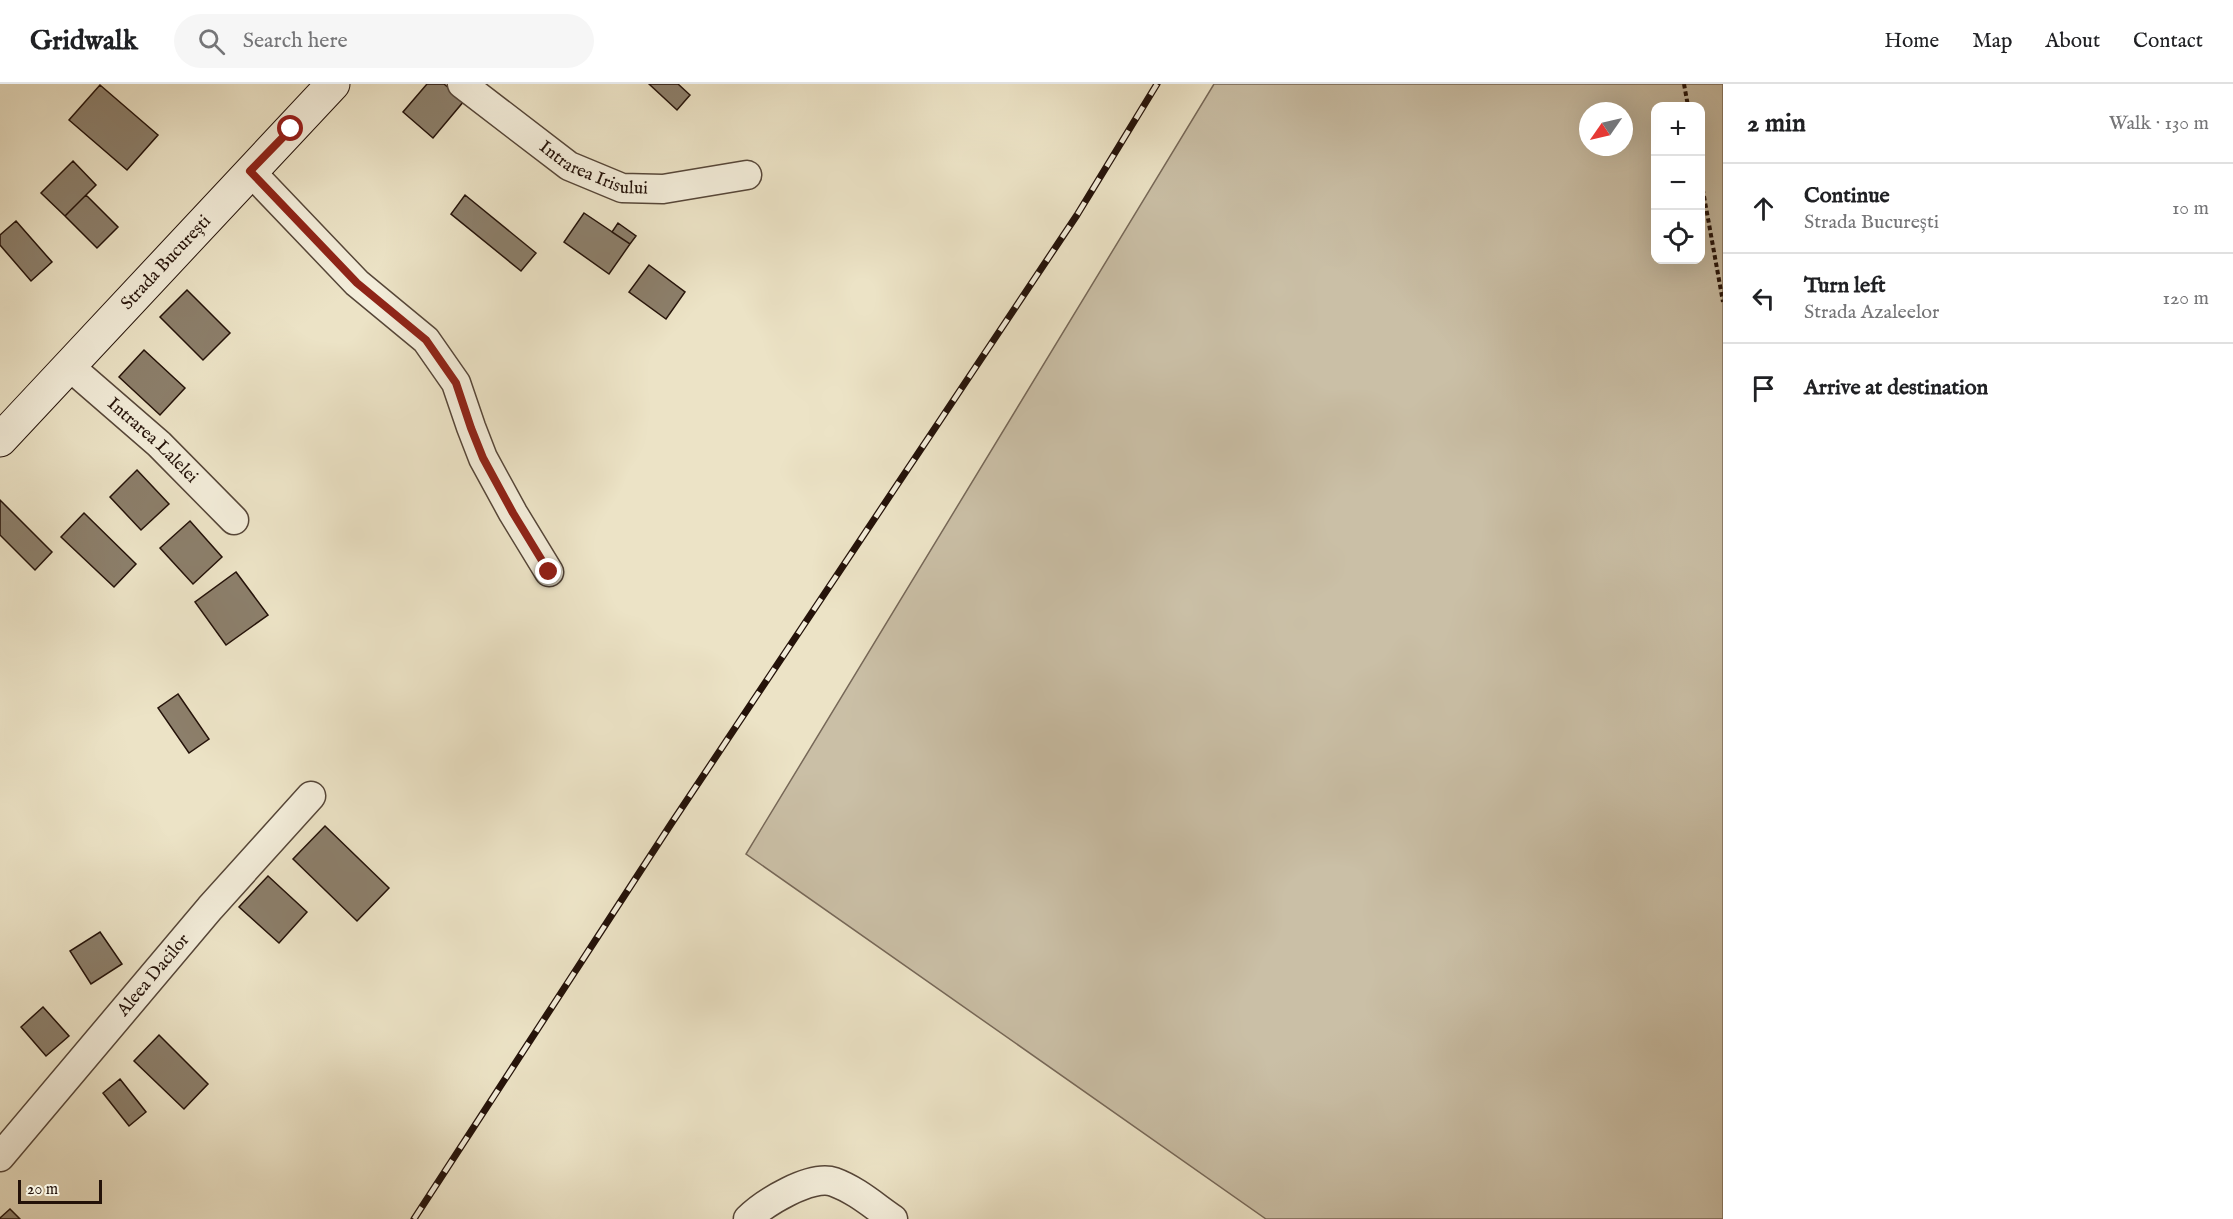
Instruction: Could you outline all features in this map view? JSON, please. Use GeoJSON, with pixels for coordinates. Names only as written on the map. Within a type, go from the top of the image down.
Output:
{"type":"FeatureCollection","features":[{"type":"Feature","properties":{"kind":"main road","name":"Strada București"},"geometry":{"type":"LineString","coordinates":[[0,440],[333,84]]}},
{"type":"Feature","properties":{"kind":"street","name":"Intrarea Irisului"},"geometry":{"type":"LineString","coordinates":[[462,84],[569,166],[622,188],[663,189],[747,175]]}},
{"type":"Feature","properties":{"kind":"street"},"geometry":{"type":"LineString","coordinates":[[250,171],[357,283],[426,340],[456,383],[483,458],[549,572]]}},
{"type":"Feature","properties":{"kind":"street","name":"Intrarea Lalelei"},"geometry":{"type":"LineString","coordinates":[[69,366],[159,444],[234,520]]}},
{"type":"Feature","properties":{"kind":"street","name":"Aleea Dacilor"},"geometry":{"type":"LineString","coordinates":[[0,1157],[210,908],[311,796]]}},
{"type":"Feature","properties":{"kind":"street"},"geometry":{"type":"LineString","coordinates":[[748,1219],[757,1210],[801,1184],[832,1181],[855,1193],[893,1219]]}},
{"type":"Feature","properties":{"kind":"path"},"geometry":{"type":"LineString","coordinates":[[1684,84],[1687,102]]}},
{"type":"Feature","properties":{"kind":"path"},"geometry":{"type":"LineString","coordinates":[[1705,197],[1723,302]]}},
{"type":"Feature","properties":{"kind":"shaded area"},"geometry":{"type":"Polygon","coordinates":[[[1214,84],[1723,84],[1723,1219],[1266,1219],[746,854],[1214,84]]]}},
{"type":"Feature","properties":{"kind":"building"},"geometry":{"type":"Polygon","coordinates":[[[427,84],[444,84],[464,101],[433,138],[403,112],[427,84]]]}},
{"type":"Feature","properties":{"kind":"building"},"geometry":{"type":"Polygon","coordinates":[[[649,84],[678,84],[690,95],[677,110],[649,84]]]}},
{"type":"Feature","properties":{"kind":"building"},"geometry":{"type":"Polygon","coordinates":[[[100,85],[158,135],[127,170],[69,120],[100,85]]]}},
{"type":"Feature","properties":{"kind":"building"},"geometry":{"type":"Polygon","coordinates":[[[73,161],[96,185],[65,216],[41,193],[73,161]]]}},
{"type":"Feature","properties":{"kind":"building"},"geometry":{"type":"Polygon","coordinates":[[[86,195],[118,227],[97,248],[65,216],[86,195]]]}},
{"type":"Feature","properties":{"kind":"building"},"geometry":{"type":"Polygon","coordinates":[[[465,195],[536,253],[521,271],[451,214],[465,195]]]}},
{"type":"Feature","properties":{"kind":"building"},"geometry":{"type":"Polygon","coordinates":[[[584,213],[630,244],[609,274],[564,242],[584,213]]]}},
{"type":"Feature","properties":{"kind":"building"},"geometry":{"type":"Polygon","coordinates":[[[16,221],[52,262],[31,281],[0,245],[0,235],[16,221]]]}},
{"type":"Feature","properties":{"kind":"building"},"geometry":{"type":"Polygon","coordinates":[[[618,223],[636,236],[630,244],[612,232],[618,223]]]}},
{"type":"Feature","properties":{"kind":"building"},"geometry":{"type":"Polygon","coordinates":[[[649,265],[685,292],[666,319],[629,292],[649,265]]]}},
{"type":"Feature","properties":{"kind":"building"},"geometry":{"type":"Polygon","coordinates":[[[187,290],[230,333],[203,360],[160,317],[187,290]]]}},
{"type":"Feature","properties":{"kind":"building"},"geometry":{"type":"Polygon","coordinates":[[[144,350],[185,388],[160,415],[119,377],[144,350]]]}},
{"type":"Feature","properties":{"kind":"building"},"geometry":{"type":"Polygon","coordinates":[[[137,470],[169,504],[141,530],[110,497],[137,470]]]}},
{"type":"Feature","properties":{"kind":"building"},"geometry":{"type":"Polygon","coordinates":[[[0,500],[52,552],[35,570],[0,535],[0,500]]]}},
{"type":"Feature","properties":{"kind":"building"},"geometry":{"type":"Polygon","coordinates":[[[84,513],[136,564],[114,587],[61,537],[84,513]]]}},
{"type":"Feature","properties":{"kind":"building"},"geometry":{"type":"Polygon","coordinates":[[[190,521],[222,557],[193,584],[160,548],[190,521]]]}},
{"type":"Feature","properties":{"kind":"building"},"geometry":{"type":"Polygon","coordinates":[[[236,572],[268,615],[226,645],[195,602],[236,572]]]}},
{"type":"Feature","properties":{"kind":"building"},"geometry":{"type":"Polygon","coordinates":[[[178,694],[209,739],[189,753],[158,708],[178,694]]]}},
{"type":"Feature","properties":{"kind":"building"},"geometry":{"type":"Polygon","coordinates":[[[325,826],[389,888],[357,921],[293,859],[325,826]]]}},
{"type":"Feature","properties":{"kind":"building"},"geometry":{"type":"Polygon","coordinates":[[[268,876],[307,912],[279,943],[239,907],[268,876]]]}},
{"type":"Feature","properties":{"kind":"building"},"geometry":{"type":"Polygon","coordinates":[[[100,932],[122,964],[91,984],[70,951],[100,932]]]}},
{"type":"Feature","properties":{"kind":"building"},"geometry":{"type":"Polygon","coordinates":[[[43,1007],[69,1036],[46,1056],[21,1027],[43,1007]]]}},
{"type":"Feature","properties":{"kind":"building"},"geometry":{"type":"Polygon","coordinates":[[[159,1035],[208,1084],[184,1109],[134,1061],[159,1035]]]}},
{"type":"Feature","properties":{"kind":"building"},"geometry":{"type":"Polygon","coordinates":[[[120,1079],[146,1112],[129,1126],[103,1093],[120,1079]]]}},
{"type":"Feature","properties":{"kind":"building"},"geometry":{"type":"Polygon","coordinates":[[[10,1209],[20,1219],[0,1219],[0,1218],[10,1209]]]}},
{"type":"Feature","properties":{"kind":"railway"},"geometry":{"type":"LineString","coordinates":[[414,1219],[671,824],[1077,215],[1157,84]]}},
{"type":"Feature","properties":{"kind":"route"},"geometry":{"type":"LineString","coordinates":[[291,129],[250,171],[357,283],[426,340],[456,383],[483,458],[549,572]]}}]}
